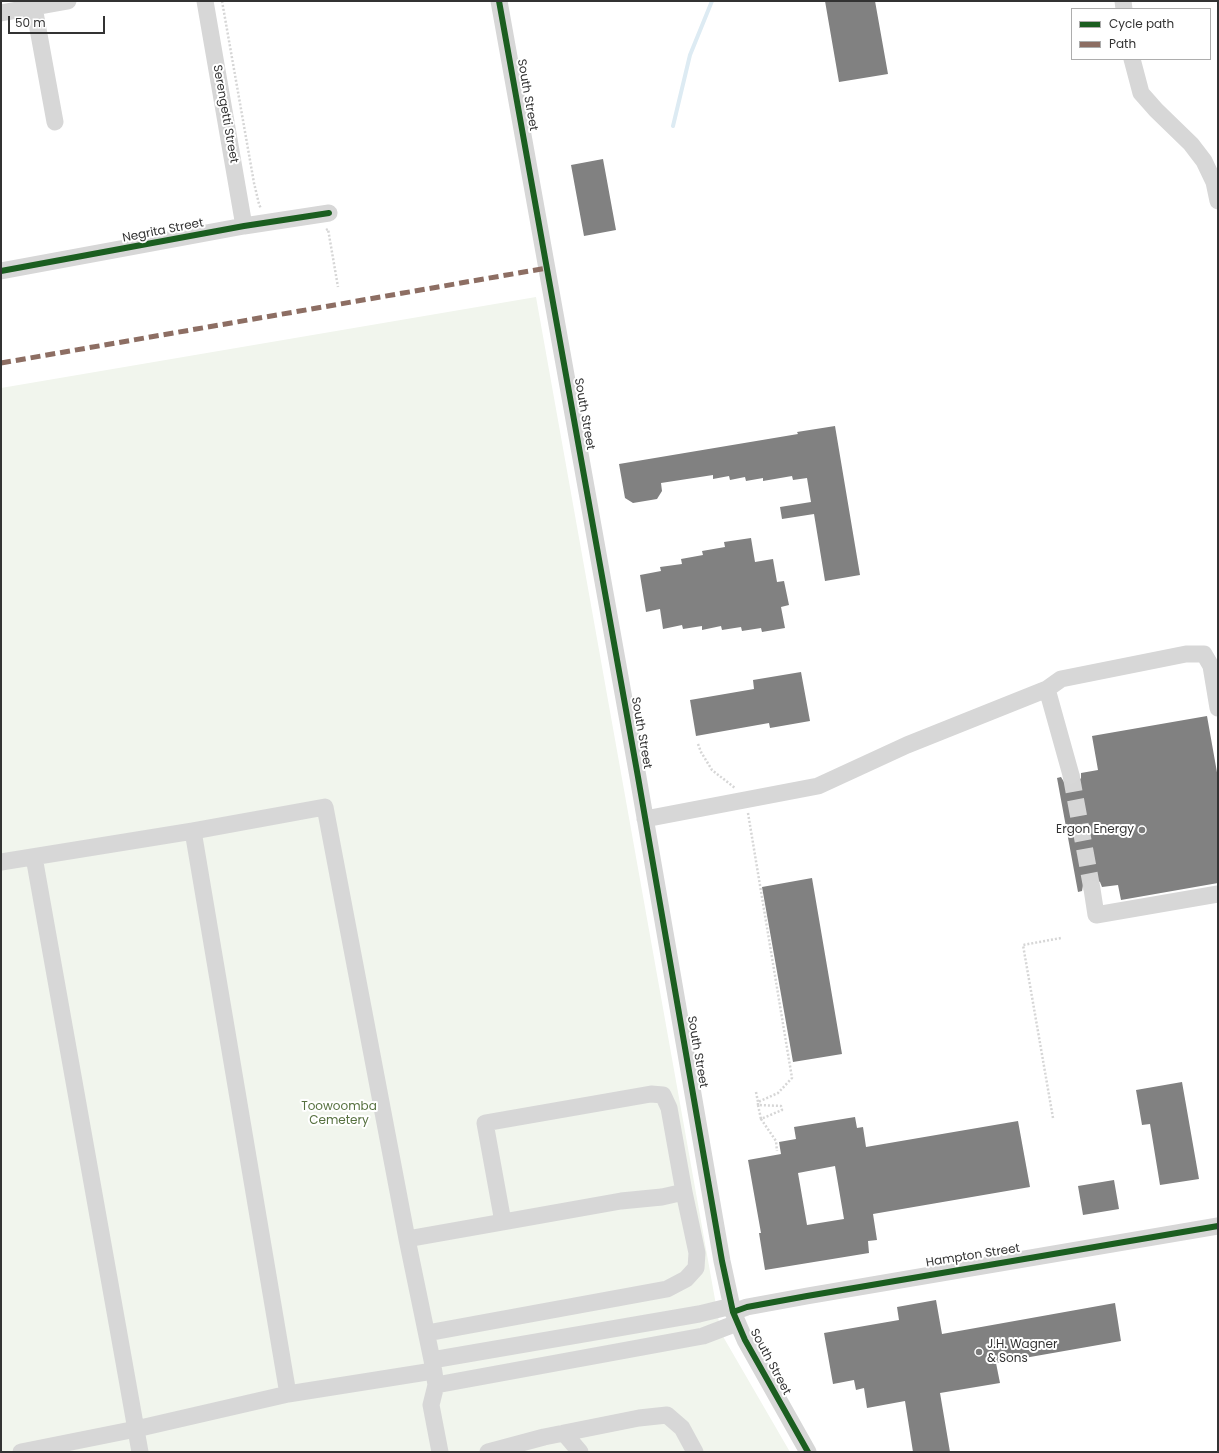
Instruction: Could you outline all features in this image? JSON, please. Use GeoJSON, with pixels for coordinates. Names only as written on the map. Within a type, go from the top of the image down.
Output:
{"type":"FeatureCollection","features":[{"type":"Feature","properties":{"kind":"street"},"geometry":{"type":"LineString","coordinates":[[1,13],[68,1]]}},
{"type":"Feature","properties":{"kind":"street","name":"Serengetti Street"},"geometry":{"type":"LineString","coordinates":[[205,1],[243,221]]}},
{"type":"Feature","properties":{"kind":"street","name":"South Street"},"geometry":{"type":"LineString","coordinates":[[499,1],[722,1260],[734,1314],[745,1340],[808,1452]]}},
{"type":"Feature","properties":{"kind":"street"},"geometry":{"type":"LineString","coordinates":[[34,7],[55,122]]}},
{"type":"Feature","properties":{"kind":"street"},"geometry":{"type":"LineString","coordinates":[[1132,60],[1141,93],[1191,144],[1204,161],[1214,182],[1218,201]]}},
{"type":"Feature","properties":{"kind":"street","name":"Negrita Street"},"geometry":{"type":"LineString","coordinates":[[1,272],[243,221],[329,213]]}},
{"type":"Feature","properties":{"kind":"street"},"geometry":{"type":"LineString","coordinates":[[645,819],[818,786],[907,745],[1047,689],[1061,679],[1186,654],[1204,654],[1211,666],[1218,708]]}},
{"type":"Feature","properties":{"kind":"street"},"geometry":{"type":"LineString","coordinates":[[1047,689],[1071,775]]}},
{"type":"Feature","properties":{"kind":"street"},"geometry":{"type":"LineString","coordinates":[[1,862],[193,831],[325,807],[434,1372],[431,1405],[440,1452]]}},
{"type":"Feature","properties":{"kind":"street"},"geometry":{"type":"LineString","coordinates":[[193,831],[288,1394]]}},
{"type":"Feature","properties":{"kind":"street"},"geometry":{"type":"LineString","coordinates":[[34,857],[140,1452]]}},
{"type":"Feature","properties":{"kind":"street"},"geometry":{"type":"LineString","coordinates":[[1092,889],[1096,915],[1218,894]]}},
{"type":"Feature","properties":{"kind":"street"},"geometry":{"type":"LineString","coordinates":[[427,1333],[667,1289],[686,1279],[696,1268],[697,1253],[669,1108],[663,1095],[651,1094],[485,1123],[503,1222]]}},
{"type":"Feature","properties":{"kind":"street"},"geometry":{"type":"LineString","coordinates":[[408,1239],[621,1201],[662,1197],[684,1192]]}},
{"type":"Feature","properties":{"kind":"street","name":"Hampton Street"},"geometry":{"type":"LineString","coordinates":[[734,1314],[747,1307],[815,1294],[1218,1226]]}},
{"type":"Feature","properties":{"kind":"street"},"geometry":{"type":"LineString","coordinates":[[434,1372],[699,1314],[734,1314]]}},
{"type":"Feature","properties":{"kind":"street"},"geometry":{"type":"LineString","coordinates":[[21,1452],[136,1430],[288,1394],[434,1372],[703,1336],[734,1314]]}},
{"type":"Feature","properties":{"kind":"street"},"geometry":{"type":"LineString","coordinates":[[488,1452],[544,1437],[639,1418],[667,1415],[682,1428],[695,1452]]}},
{"type":"Feature","properties":{"kind":"street"},"geometry":{"type":"LineString","coordinates":[[564,1433],[580,1452]]}},
{"type":"Feature","properties":{"kind":"path"},"geometry":{"type":"LineString","coordinates":[[222,1],[254,183],[259,204],[263,212],[243,221]]}},
{"type":"Feature","properties":{"kind":"path"},"geometry":{"type":"LineString","coordinates":[[323,230],[328,229],[338,287]]}},
{"type":"Feature","properties":{"kind":"path"},"geometry":{"type":"LineString","coordinates":[[698,744],[712,770],[733,785],[746,800],[792,1078],[778,1092],[758,1104]]}},
{"type":"Feature","properties":{"kind":"path"},"geometry":{"type":"LineString","coordinates":[[1053,1118],[1023,945],[1060,938]]}},
{"type":"Feature","properties":{"kind":"path"},"geometry":{"type":"LineString","coordinates":[[756,1092],[761,1119],[776,1141],[777,1151]]}},
{"type":"Feature","properties":{"kind":"path"},"geometry":{"type":"LineString","coordinates":[[758,1104],[781,1106],[782,1110],[761,1119]]}},
{"type":"Feature","properties":{"kind":"green space","name":"Toowoomba Cemetery"},"geometry":{"type":"Polygon","coordinates":[[[536,297],[721,1333],[790,1452],[1,1452],[1,388],[536,297]]]}},
{"type":"Feature","properties":{"kind":"building"},"geometry":{"type":"Polygon","coordinates":[[[825,1],[875,1],[888,74],[839,82],[825,1]]]}},
{"type":"Feature","properties":{"kind":"building"},"geometry":{"type":"Polygon","coordinates":[[[603,159],[616,230],[584,236],[571,165],[603,159]]]}},
{"type":"Feature","properties":{"kind":"building"},"geometry":{"type":"Polygon","coordinates":[[[835,426],[860,575],[825,581],[814,514],[782,519],[780,507],[811,502],[807,478],[793,480],[792,476],[763,481],[763,478],[746,481],[745,477],[730,480],[729,476],[713,479],[713,475],[661,483],[662,491],[657,499],[633,503],[625,498],[619,464],[798,434],[797,432],[835,426]]]}},
{"type":"Feature","properties":{"kind":"building"},"geometry":{"type":"Polygon","coordinates":[[[751,538],[755,562],[773,559],[777,582],[784,581],[789,605],[781,607],[785,628],[762,632],[761,628],[742,631],[741,627],[722,630],[721,626],[702,630],[702,626],[683,629],[682,625],[663,629],[660,609],[646,612],[640,575],[661,571],[660,567],[682,564],[681,559],[703,555],[702,551],[725,547],[724,542],[751,538]]]}},
{"type":"Feature","properties":{"kind":"building"},"geometry":{"type":"Polygon","coordinates":[[[801,672],[810,721],[770,728],[769,723],[696,736],[690,700],[754,689],[753,680],[801,672]]]}},
{"type":"Feature","properties":{"kind":"building","name":"Ergon Energy"},"geometry":{"type":"Polygon","coordinates":[[[1207,716],[1218,778],[1218,883],[1121,900],[1118,885],[1102,887],[1100,882],[1091,879],[1086,881],[1083,885],[1082,891],[1078,892],[1057,778],[1061,777],[1068,785],[1073,785],[1081,778],[1081,773],[1098,770],[1092,736],[1207,716]]]}},
{"type":"Feature","properties":{"kind":"building"},"geometry":{"type":"Polygon","coordinates":[[[812,878],[842,1054],[793,1062],[762,887],[812,878]]]}},
{"type":"Feature","properties":{"kind":"building"},"geometry":{"type":"Polygon","coordinates":[[[1182,1082],[1199,1179],[1160,1185],[1150,1124],[1142,1125],[1136,1090],[1182,1082]]]}},
{"type":"Feature","properties":{"kind":"building"},"geometry":{"type":"Polygon","coordinates":[[[855,1117],[857,1128],[863,1127],[866,1147],[1018,1121],[1030,1187],[873,1214],[877,1240],[868,1241],[869,1253],[765,1270],[759,1233],[761,1233],[748,1160],[781,1154],[779,1142],[796,1139],[794,1127],[855,1117]],[[835,1166],[798,1173],[807,1225],[844,1219],[835,1166]]]}},
{"type":"Feature","properties":{"kind":"building"},"geometry":{"type":"Polygon","coordinates":[[[1114,1180],[1119,1209],[1083,1215],[1078,1186],[1114,1180]]]}},
{"type":"Feature","properties":{"kind":"building","name":"J.H. Wagner & Sons"},"geometry":{"type":"Polygon","coordinates":[[[936,1300],[942,1334],[1115,1303],[1121,1341],[996,1363],[1000,1383],[940,1393],[950,1452],[913,1452],[905,1401],[867,1408],[864,1388],[856,1390],[854,1380],[833,1384],[824,1333],[899,1320],[897,1307],[936,1300]]]}},
{"type":"Feature","properties":{"kind":"waterway"},"geometry":{"type":"LineString","coordinates":[[673,126],[690,55],[712,1]]}},
{"type":"Feature","properties":{"kind":"tunnel"},"geometry":{"type":"LineString","coordinates":[[1071,775],[1092,889]]}},
{"type":"Feature","properties":{"kind":"marked path"},"geometry":{"type":"LineString","coordinates":[[1,363],[547,268]]}},
{"type":"Feature","properties":{"kind":"cycle path"},"geometry":{"type":"LineString","coordinates":[[499,1],[638,777],[722,1261],[733,1312],[745,1340],[808,1452]]}},
{"type":"Feature","properties":{"kind":"cycle path"},"geometry":{"type":"LineString","coordinates":[[1,271],[244,226],[329,213]]}},
{"type":"Feature","properties":{"kind":"cycle path"},"geometry":{"type":"LineString","coordinates":[[733,1312],[747,1307],[807,1296],[1218,1226]]}},
{"type":"Feature","properties":{"kind":"place","name":"Ergon Energy"},"geometry":{"type":"Point","coordinates":[1142,830]}},
{"type":"Feature","properties":{"kind":"place","name":"J.H. Wagner & Sons"},"geometry":{"type":"Point","coordinates":[979,1352]}}]}
